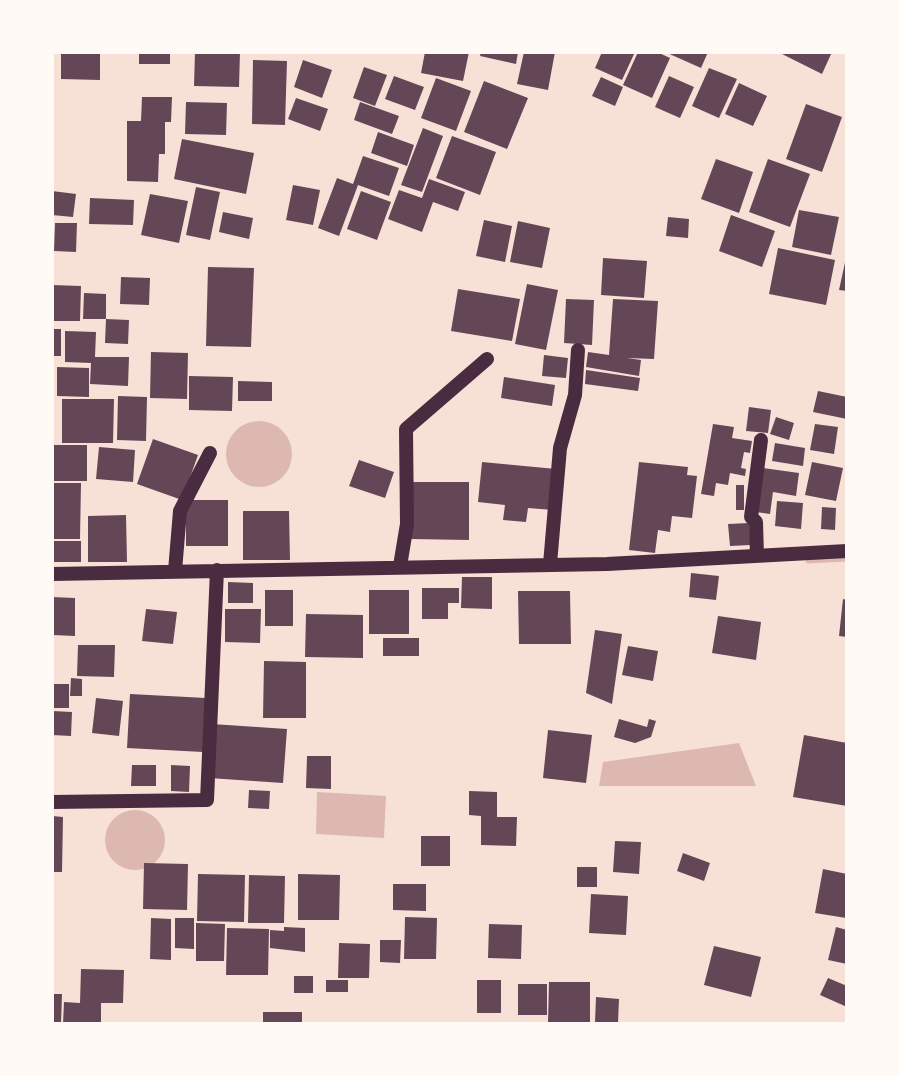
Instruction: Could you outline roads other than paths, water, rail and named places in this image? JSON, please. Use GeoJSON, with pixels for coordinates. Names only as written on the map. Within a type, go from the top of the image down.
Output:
{"type":"FeatureCollection","features":[{"type":"Feature","properties":{"kind":"street"},"geometry":{"type":"LineString","coordinates":[[550,564],[560,448],[575,395],[578,350]]}},
{"type":"Feature","properties":{"kind":"street"},"geometry":{"type":"LineString","coordinates":[[400,566],[407,524],[406,429],[487,359]]}},
{"type":"Feature","properties":{"kind":"street"},"geometry":{"type":"LineString","coordinates":[[757,556],[756,522],[751,517],[761,440]]}},
{"type":"Feature","properties":{"kind":"street"},"geometry":{"type":"LineString","coordinates":[[175,571],[180,511],[210,453]]}},
{"type":"Feature","properties":{"kind":"street"},"geometry":{"type":"LineString","coordinates":[[52,574],[550,564],[847,551]]}},
{"type":"Feature","properties":{"kind":"street"},"geometry":{"type":"LineString","coordinates":[[52,802],[207,800],[217,570]]}},
{"type":"Feature","properties":{"kind":"waterway"},"geometry":{"type":"LineString","coordinates":[[809,560],[847,558]]}}]}
